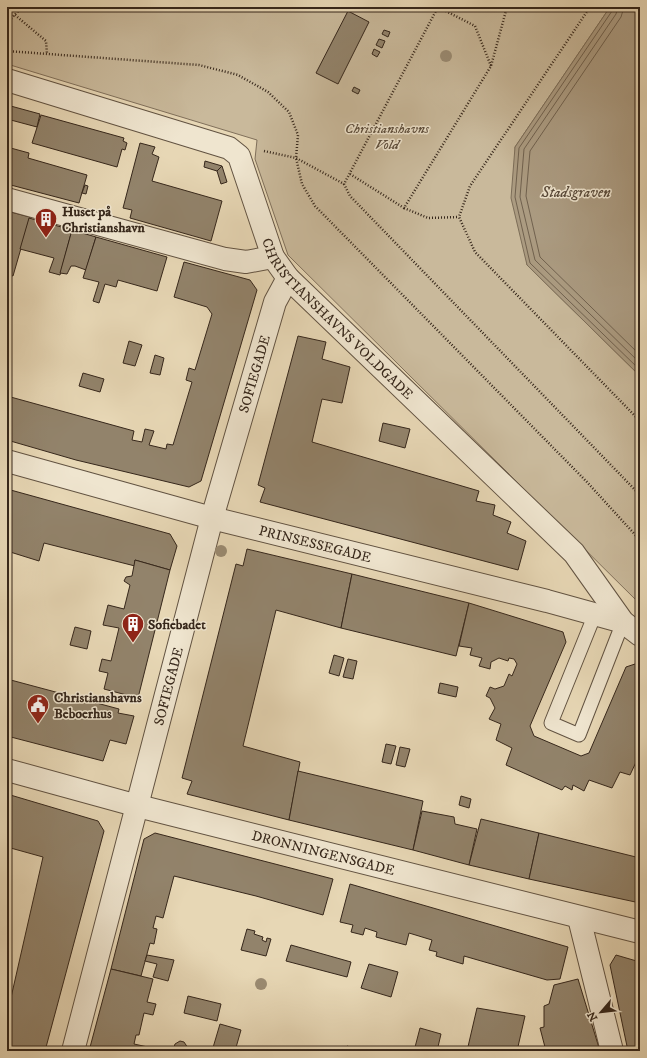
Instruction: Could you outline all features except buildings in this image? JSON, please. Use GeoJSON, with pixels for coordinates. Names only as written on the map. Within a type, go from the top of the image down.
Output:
{"type":"FeatureCollection","features":[{"type":"Feature","properties":{"kind":"street"},"geometry":{"type":"LineString","coordinates":[[7,80],[229,148],[239,156]]}},
{"type":"Feature","properties":{"kind":"street","name":"CHRISTIANSHAVNS VOLDGADE"},"geometry":{"type":"LineString","coordinates":[[239,156],[273,257],[288,278],[574,553],[632,628]]}},
{"type":"Feature","properties":{"kind":"street"},"geometry":{"type":"LineString","coordinates":[[7,199],[225,259],[246,262],[273,257]]}},
{"type":"Feature","properties":{"kind":"street","name":"SOFIEGADE"},"geometry":{"type":"LineString","coordinates":[[73,1051],[138,806],[140,789],[212,518],[274,302],[288,278]]}},
{"type":"Feature","properties":{"kind":"street","name":"PRINSESSEGADE"},"geometry":{"type":"LineString","coordinates":[[7,461],[212,518],[595,614],[632,628]]}},
{"type":"Feature","properties":{"kind":"street","name":"DRONNINGENSGADE"},"geometry":{"type":"LineString","coordinates":[[7,770],[138,806],[579,918],[640,932]]}},
{"type":"Feature","properties":{"kind":"street"},"geometry":{"type":"LineString","coordinates":[[579,918],[612,1051]]}},
{"type":"Feature","properties":{"kind":"lane"},"geometry":{"type":"LineString","coordinates":[[595,614],[550,723],[579,735],[632,628]]}},
{"type":"Feature","properties":{"kind":"path"},"geometry":{"type":"LineString","coordinates":[[7,18],[9,22],[22,7]]}},
{"type":"Feature","properties":{"kind":"path"},"geometry":{"type":"LineString","coordinates":[[344,184],[438,7],[474,26],[491,66]]}},
{"type":"Feature","properties":{"kind":"path"},"geometry":{"type":"LineString","coordinates":[[404,208],[491,66],[507,7]]}},
{"type":"Feature","properties":{"kind":"path"},"geometry":{"type":"LineString","coordinates":[[590,7],[470,186],[459,217],[475,252],[640,421]]}},
{"type":"Feature","properties":{"kind":"path"},"geometry":{"type":"LineString","coordinates":[[15,15],[46,41],[47,54]]}},
{"type":"Feature","properties":{"kind":"path"},"geometry":{"type":"LineString","coordinates":[[7,51],[199,64],[238,75],[268,92],[288,112],[298,135],[296,158],[302,184],[315,206],[581,475],[640,540]]}},
{"type":"Feature","properties":{"kind":"path"},"geometry":{"type":"LineString","coordinates":[[239,156],[255,148],[296,158],[344,184],[350,196],[640,495]]}},
{"type":"Feature","properties":{"kind":"path"},"geometry":{"type":"LineString","coordinates":[[350,174],[404,208],[428,218],[459,217]]}},
{"type":"Feature","properties":{"kind":"green space","name":"Christianshavns Vold"},"geometry":{"type":"Polygon","coordinates":[[[7,7],[610,7],[515,147],[527,265],[640,376],[640,604],[288,255],[255,159],[257,140],[7,64],[7,7]]]}},
{"type":"Feature","properties":{"kind":"water","name":"Stadsgraven"},"geometry":{"type":"Polygon","coordinates":[[[610,7],[640,7],[640,376],[527,265],[511,198],[515,147],[610,7]]]}},
{"type":"Feature","properties":{"kind":"place","name":"Huset på Christianshavn"},"geometry":{"type":"Point","coordinates":[46,238]}},
{"type":"Feature","properties":{"kind":"place","name":"Sofiebadet"},"geometry":{"type":"Point","coordinates":[133,644]}},
{"type":"Feature","properties":{"kind":"place","name":"Christianshavns Beboerhus"},"geometry":{"type":"Point","coordinates":[38,724]}}]}
